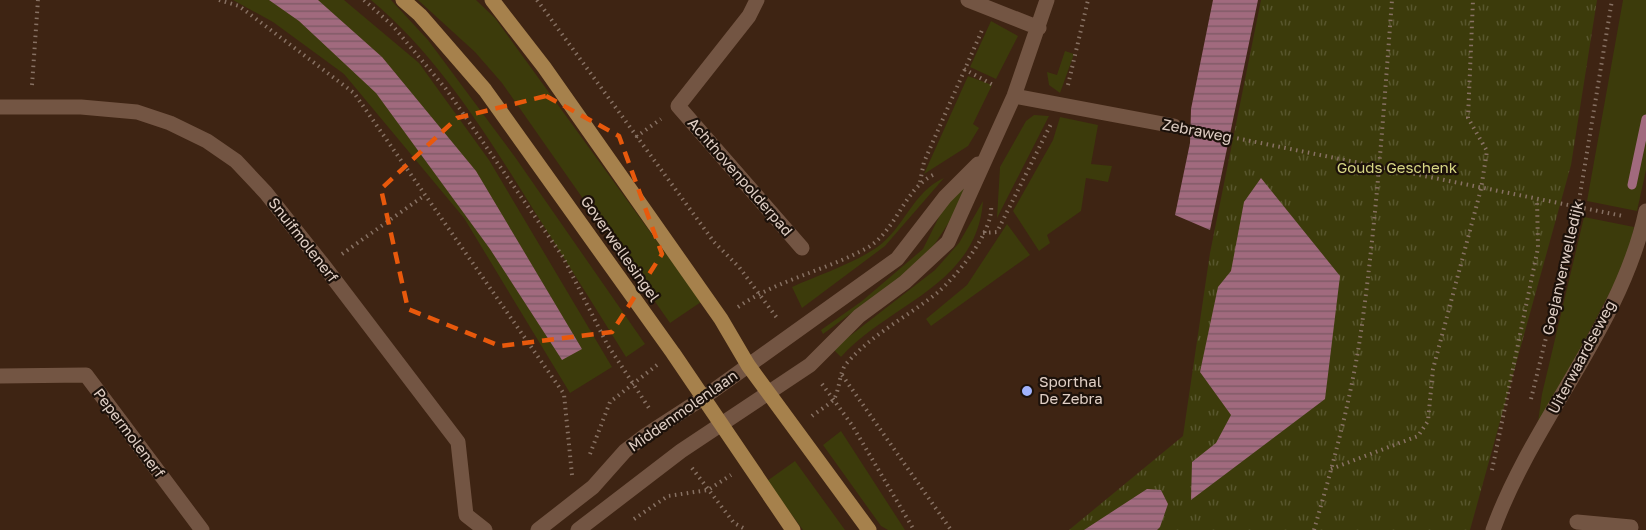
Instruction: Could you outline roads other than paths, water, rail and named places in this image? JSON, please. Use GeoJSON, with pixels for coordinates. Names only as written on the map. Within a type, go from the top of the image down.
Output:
{"type":"FeatureCollection","features":[{"type":"Feature","properties":{"kind":"main road","name":"Goverwellesingel"},"geometry":{"type":"LineString","coordinates":[[403,0],[420,15],[485,90],[673,353],[793,530]]}},
{"type":"Feature","properties":{"kind":"main road"},"geometry":{"type":"LineString","coordinates":[[492,0],[544,67],[721,320],[748,365],[869,530]]}},
{"type":"Feature","properties":{"kind":"street","name":"Achthovenpolderpad"},"geometry":{"type":"LineString","coordinates":[[757,0],[749,16],[678,106],[802,248]]}},
{"type":"Feature","properties":{"kind":"street"},"geometry":{"type":"LineString","coordinates":[[968,0],[1039,28]]}},
{"type":"Feature","properties":{"kind":"street","name":"Middenmolenlaan"},"geometry":{"type":"LineString","coordinates":[[578,530],[653,471],[810,365],[859,316],[905,282],[948,242],[1014,96],[1047,0]]}},
{"type":"Feature","properties":{"kind":"street","name":"Zebraweg"},"geometry":{"type":"LineString","coordinates":[[1014,96],[1174,126]]}},
{"type":"Feature","properties":{"kind":"street","name":"Snuifmolenerf"},"geometry":{"type":"LineString","coordinates":[[0,106],[81,106],[137,112],[170,123],[207,141],[236,161],[266,193],[324,266],[458,442],[466,515],[485,530]]}},
{"type":"Feature","properties":{"kind":"street","name":"Middenmolenlaan"},"geometry":{"type":"LineString","coordinates":[[538,530],[592,487],[625,451],[662,423],[703,398],[897,259],[945,197],[985,157]]}},
{"type":"Feature","properties":{"kind":"street","name":"Uiterwaardseweg"},"geometry":{"type":"LineString","coordinates":[[1493,530],[1506,498],[1603,323],[1645,217]]}},
{"type":"Feature","properties":{"kind":"street","name":"Pepermolenerf"},"geometry":{"type":"LineString","coordinates":[[0,376],[86,375],[202,530]]}},
{"type":"Feature","properties":{"kind":"street"},"geometry":{"type":"LineString","coordinates":[[1576,522],[1631,527]]}},
{"type":"Feature","properties":{"kind":"waterway"},"geometry":{"type":"LineString","coordinates":[[1632,185],[1646,119]]}},
{"type":"Feature","properties":{"kind":"place","name":"Sporthal De Zebra"},"geometry":{"type":"Point","coordinates":[1027,391]}},
{"type":"Feature","properties":{"kind":"park label","name":"Gouds Geschenk"},"geometry":{"type":"Point","coordinates":[1397,168]}}]}
